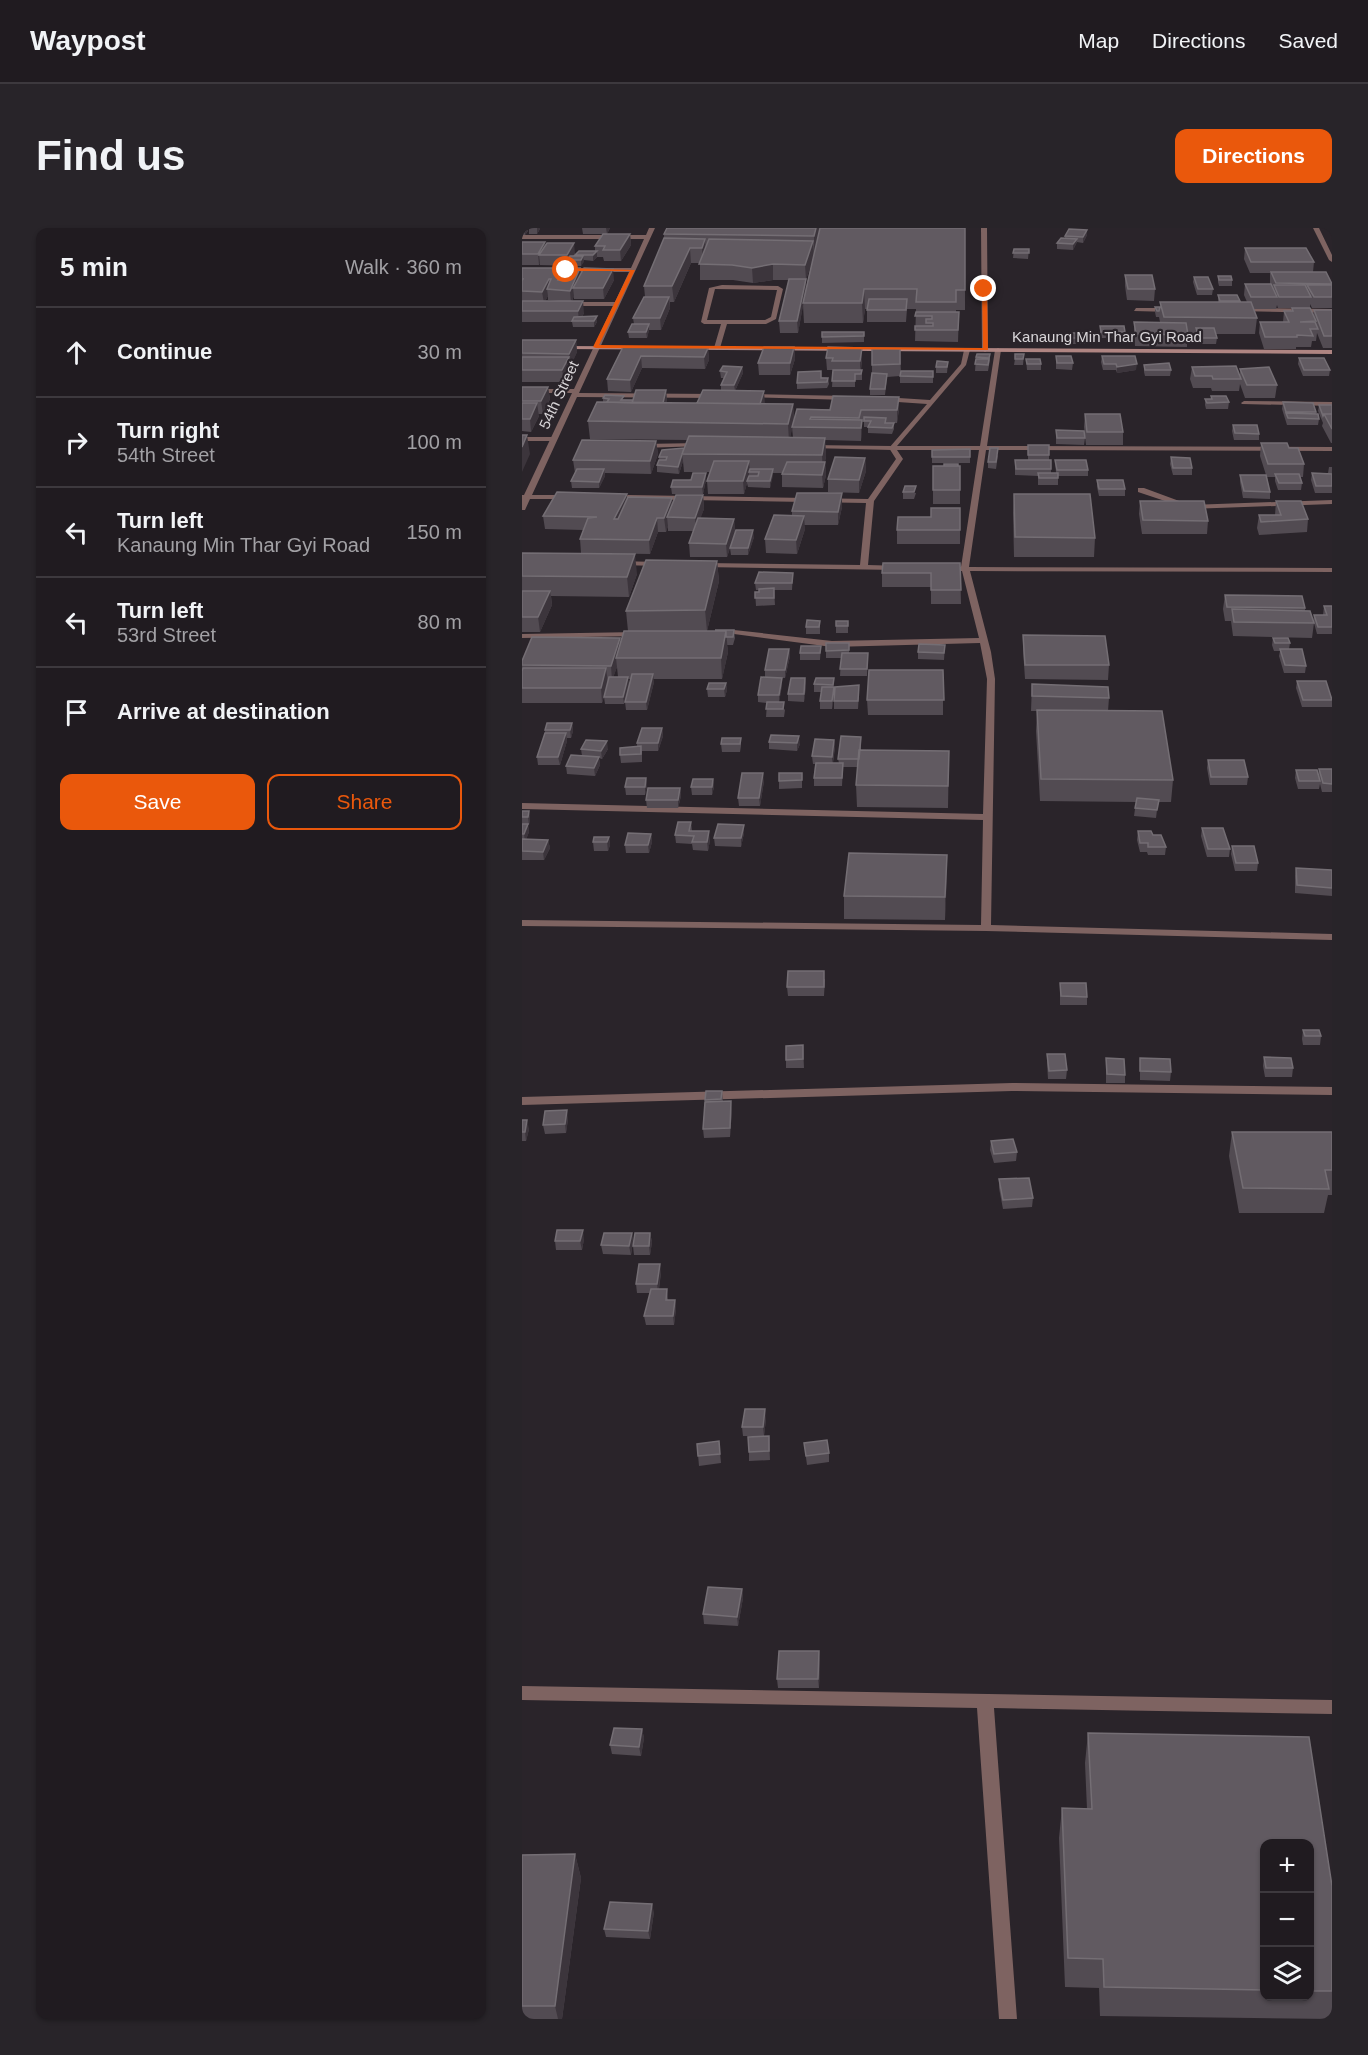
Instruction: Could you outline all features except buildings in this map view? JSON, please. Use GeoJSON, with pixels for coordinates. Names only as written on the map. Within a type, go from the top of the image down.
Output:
{"type":"FeatureCollection","features":[{"type":"Feature","properties":{"kind":"street","name":"54th Street"},"geometry":{"type":"LineString","coordinates":[[522,508],[524,497],[554,439],[652,228]]}},
{"type":"Feature","properties":{"kind":"street"},"geometry":{"type":"LineString","coordinates":[[984,228],[985,350]]}},
{"type":"Feature","properties":{"kind":"street"},"geometry":{"type":"LineString","coordinates":[[1316,228],[1332,260]]}},
{"type":"Feature","properties":{"kind":"street"},"geometry":{"type":"LineString","coordinates":[[522,237],[648,237]]}},
{"type":"Feature","properties":{"kind":"street"},"geometry":{"type":"LineString","coordinates":[[555,270],[633,270]]}},
{"type":"Feature","properties":{"kind":"street"},"geometry":{"type":"LineString","coordinates":[[712,288],[780,289],[772,321],[724,323],[704,322],[712,288]]}},
{"type":"Feature","properties":{"kind":"street"},"geometry":{"type":"LineString","coordinates":[[557,304],[616,304]]}},
{"type":"Feature","properties":{"kind":"street"},"geometry":{"type":"LineString","coordinates":[[1136,310],[1182,310]]}},
{"type":"Feature","properties":{"kind":"street"},"geometry":{"type":"LineString","coordinates":[[1228,310],[1332,311]]}},
{"type":"Feature","properties":{"kind":"street"},"geometry":{"type":"LineString","coordinates":[[717,348],[724,323]]}},
{"type":"Feature","properties":{"kind":"street","name":"Kanaung Min Thar Gyi Road"},"geometry":{"type":"LineString","coordinates":[[554,347],[1332,352]]}},
{"type":"Feature","properties":{"kind":"street"},"geometry":{"type":"LineString","coordinates":[[892,448],[963,364],[967,350]]}},
{"type":"Feature","properties":{"kind":"street"},"geometry":{"type":"LineString","coordinates":[[986,928],[991,679],[965,569],[998,350]]}},
{"type":"Feature","properties":{"kind":"street"},"geometry":{"type":"LineString","coordinates":[[522,391],[723,396]]}},
{"type":"Feature","properties":{"kind":"street"},"geometry":{"type":"LineString","coordinates":[[734,396],[862,398]]}},
{"type":"Feature","properties":{"kind":"street"},"geometry":{"type":"LineString","coordinates":[[874,399],[933,402]]}},
{"type":"Feature","properties":{"kind":"street"},"geometry":{"type":"LineString","coordinates":[[1244,403],[1332,405]]}},
{"type":"Feature","properties":{"kind":"street"},"geometry":{"type":"LineString","coordinates":[[522,439],[554,439]]}},
{"type":"Feature","properties":{"kind":"street"},"geometry":{"type":"LineString","coordinates":[[632,446],[712,444]]}},
{"type":"Feature","properties":{"kind":"street"},"geometry":{"type":"LineString","coordinates":[[803,445],[892,448],[1332,449]]}},
{"type":"Feature","properties":{"kind":"street"},"geometry":{"type":"LineString","coordinates":[[864,568],[870,501],[900,459],[892,448]]}},
{"type":"Feature","properties":{"kind":"street"},"geometry":{"type":"LineString","coordinates":[[1141,490],[1189,507],[1332,502]]}},
{"type":"Feature","properties":{"kind":"street"},"geometry":{"type":"LineString","coordinates":[[524,497],[573,497]]}},
{"type":"Feature","properties":{"kind":"street"},"geometry":{"type":"LineString","coordinates":[[620,497],[870,501]]}},
{"type":"Feature","properties":{"kind":"street"},"geometry":{"type":"LineString","coordinates":[[604,563],[664,564]]}},
{"type":"Feature","properties":{"kind":"street"},"geometry":{"type":"LineString","coordinates":[[699,564],[909,568]]}},
{"type":"Feature","properties":{"kind":"street"},"geometry":{"type":"LineString","coordinates":[[932,569],[1332,570]]}},
{"type":"Feature","properties":{"kind":"street"},"geometry":{"type":"LineString","coordinates":[[711,633],[734,632],[832,644],[983,640]]}},
{"type":"Feature","properties":{"kind":"street"},"geometry":{"type":"LineString","coordinates":[[522,636],[652,634]]}},
{"type":"Feature","properties":{"kind":"street"},"geometry":{"type":"LineString","coordinates":[[522,806],[989,817]]}},
{"type":"Feature","properties":{"kind":"street"},"geometry":{"type":"LineString","coordinates":[[522,923],[986,928],[1332,938]]}},
{"type":"Feature","properties":{"kind":"street"},"geometry":{"type":"LineString","coordinates":[[522,1101],[1012,1087],[1332,1091]]}},
{"type":"Feature","properties":{"kind":"street"},"geometry":{"type":"LineString","coordinates":[[522,1693],[1332,1707]]}},
{"type":"Feature","properties":{"kind":"street"},"geometry":{"type":"LineString","coordinates":[[986,1701],[1008,2019]]}},
{"type":"Feature","properties":{"kind":"route"},"geometry":{"type":"LineString","coordinates":[[566,270],[633,270],[596,347],[985,350],[984,289]]}}]}
